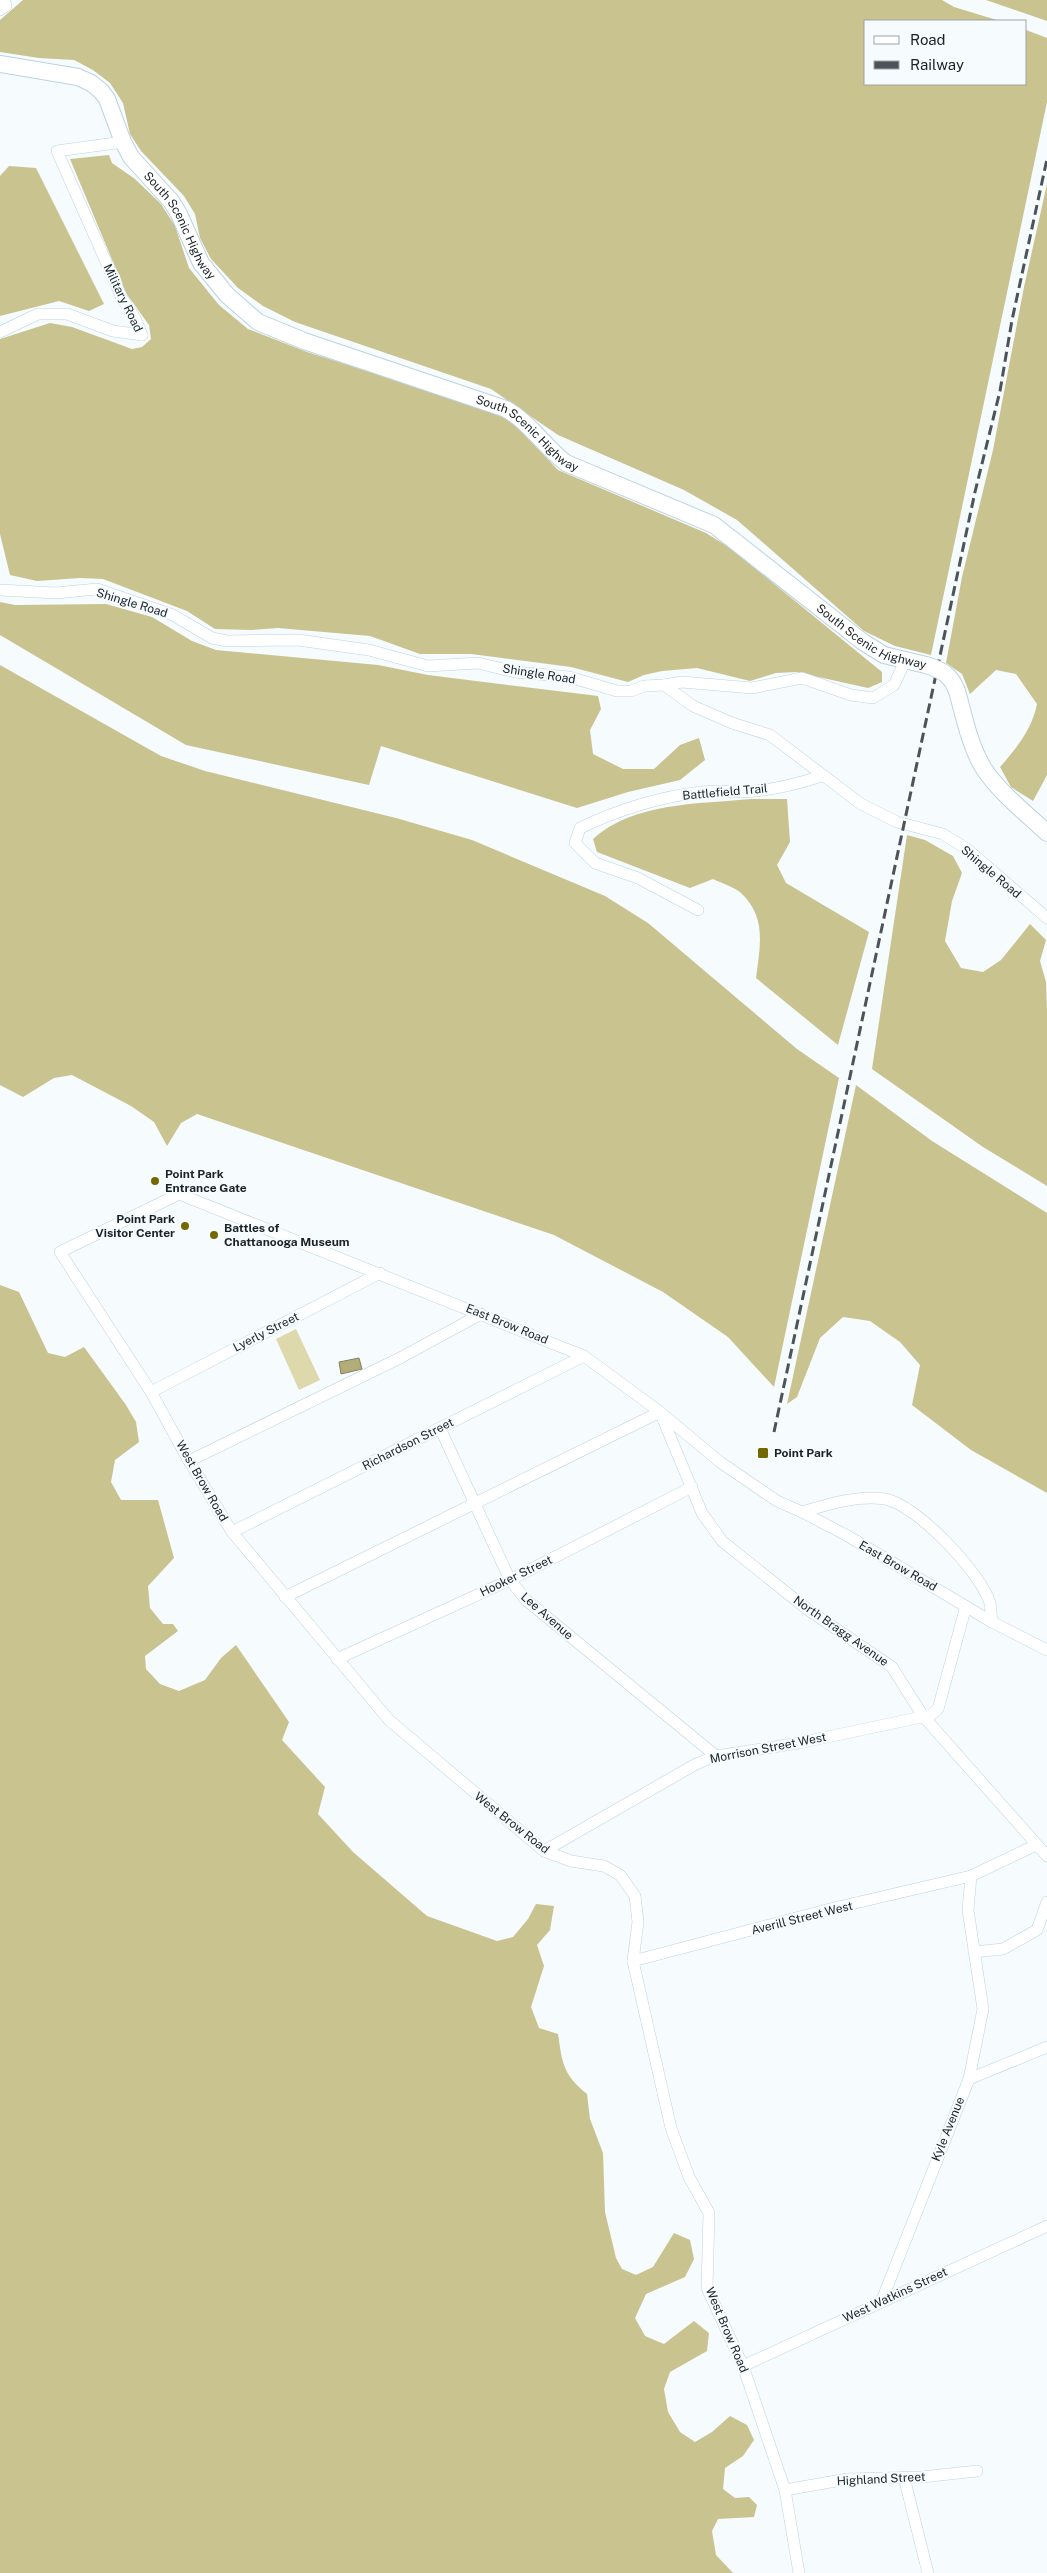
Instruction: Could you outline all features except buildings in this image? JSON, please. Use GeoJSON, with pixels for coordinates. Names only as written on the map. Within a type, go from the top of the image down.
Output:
{"type":"FeatureCollection","features":[{"type":"Feature","properties":{"kind":"main road","name":"South Scenic Highway"},"geometry":{"type":"LineString","coordinates":[[0,64],[63,74],[91,83],[107,99],[123,142],[139,168],[171,201],[179,214],[201,263],[242,310],[258,322],[304,341],[506,409],[517,416],[549,450],[566,463],[714,525],[862,642],[884,655],[943,671],[953,680],[970,735],[983,768],[999,788],[1047,833]]}},
{"type":"Feature","properties":{"kind":"street"},"geometry":{"type":"LineString","coordinates":[[0,10],[6,6],[4,0]]}},
{"type":"Feature","properties":{"kind":"street","name":"Military Road"},"geometry":{"type":"LineString","coordinates":[[0,332],[38,314],[67,314],[113,331],[142,336],[135,318],[122,298],[57,151],[123,142]]}},
{"type":"Feature","properties":{"kind":"street","name":"Shingle Road"},"geometry":{"type":"LineString","coordinates":[[1,587],[56,593],[97,589],[173,615],[212,638],[227,640],[298,640],[369,650],[428,666],[478,663],[515,672],[569,677],[616,691],[632,691],[644,686],[664,685],[693,706],[732,723],[770,735],[822,776],[862,804],[896,822],[943,834],[967,849],[1047,918]]}},
{"type":"Feature","properties":{"kind":"street"},"geometry":{"type":"LineString","coordinates":[[664,685],[682,682],[752,688],[802,678],[851,695],[873,698],[894,685],[905,661]]}},
{"type":"Feature","properties":{"kind":"street","name":"Battlefield Trail"},"geometry":{"type":"LineString","coordinates":[[698,910],[638,878],[595,863],[575,843],[580,828],[616,811],[646,802],[701,792],[754,791],[796,785],[822,776]]}},
{"type":"Feature","properties":{"kind":"street","name":"East Brow Road"},"geometry":{"type":"LineString","coordinates":[[60,1252],[179,1194],[380,1273],[584,1356],[660,1412],[720,1462],[777,1501],[802,1512],[992,1622],[1047,1650]]}},
{"type":"Feature","properties":{"kind":"street","name":"West Brow Road"},"geometry":{"type":"LineString","coordinates":[[60,1252],[151,1392],[188,1460],[232,1532],[337,1659],[399,1729],[544,1851],[571,1861],[604,1866],[620,1875],[631,1888],[637,1903],[638,1922],[633,1960],[671,2128],[688,2177],[708,2213],[710,2223],[707,2288],[743,2366],[785,2490],[799,2573]]}},
{"type":"Feature","properties":{"kind":"street","name":"Lyerly Street"},"geometry":{"type":"LineString","coordinates":[[151,1392],[380,1273]]}},
{"type":"Feature","properties":{"kind":"street"},"geometry":{"type":"LineString","coordinates":[[188,1460],[392,1362],[481,1314]]}},
{"type":"Feature","properties":{"kind":"street","name":"Richardson Street"},"geometry":{"type":"LineString","coordinates":[[232,1532],[584,1356]]}},
{"type":"Feature","properties":{"kind":"street"},"geometry":{"type":"LineString","coordinates":[[286,1596],[660,1412]]}},
{"type":"Feature","properties":{"kind":"street","name":"North Bragg Avenue"},"geometry":{"type":"LineString","coordinates":[[660,1412],[702,1513],[722,1541],[807,1609],[892,1667],[923,1716],[1047,1856]]}},
{"type":"Feature","properties":{"kind":"street","name":"Lee Avenue"},"geometry":{"type":"LineString","coordinates":[[440,1428],[510,1580],[533,1606],[716,1756]]}},
{"type":"Feature","properties":{"kind":"street","name":"Hooker Street"},"geometry":{"type":"LineString","coordinates":[[337,1659],[510,1580],[692,1487]]}},
{"type":"Feature","properties":{"kind":"street"},"geometry":{"type":"LineString","coordinates":[[802,1512],[837,1502],[868,1498],[898,1503],[914,1512],[949,1545],[976,1577],[990,1602],[992,1622]]}},
{"type":"Feature","properties":{"kind":"street"},"geometry":{"type":"LineString","coordinates":[[923,1716],[931,1715],[938,1709],[966,1606]]}},
{"type":"Feature","properties":{"kind":"street","name":"Morrison Street West"},"geometry":{"type":"LineString","coordinates":[[544,1851],[696,1764],[716,1756],[799,1743],[923,1716]]}},
{"type":"Feature","properties":{"kind":"street","name":"Averill Street West"},"geometry":{"type":"LineString","coordinates":[[633,1960],[834,1908],[971,1876],[1036,1845]]}},
{"type":"Feature","properties":{"kind":"street","name":"Kyle Avenue"},"geometry":{"type":"LineString","coordinates":[[882,2300],[969,2079],[983,2009],[968,1910],[971,1876]]}},
{"type":"Feature","properties":{"kind":"street"},"geometry":{"type":"LineString","coordinates":[[974,1952],[1003,1949],[1037,1930],[1047,1902]]}},
{"type":"Feature","properties":{"kind":"street"},"geometry":{"type":"LineString","coordinates":[[969,2079],[1047,2047]]}},
{"type":"Feature","properties":{"kind":"street","name":"West Watkins Street"},"geometry":{"type":"LineString","coordinates":[[743,2366],[882,2300],[1047,2226]]}},
{"type":"Feature","properties":{"kind":"street","name":"Highland Street"},"geometry":{"type":"LineString","coordinates":[[785,2490],[847,2479],[904,2477],[977,2471]]}},
{"type":"Feature","properties":{"kind":"street"},"geometry":{"type":"LineString","coordinates":[[904,2477],[928,2573]]}},
{"type":"Feature","properties":{"kind":"shaded area"},"geometry":{"type":"Polygon","coordinates":[[[23,0],[942,0],[954,7],[997,20],[864,20],[864,85],[1027,85],[1027,30],[1047,38],[1047,102],[931,655],[895,646],[864,631],[737,520],[684,490],[558,435],[491,389],[295,322],[263,306],[238,288],[211,259],[200,238],[195,214],[184,196],[141,151],[130,134],[123,103],[110,83],[93,70],[74,60],[39,58],[0,52],[0,20],[23,0]]]}},
{"type":"Feature","properties":{"kind":"shaded area"},"geometry":{"type":"Polygon","coordinates":[[[986,0],[1047,0],[1047,21],[986,0]]]}},
{"type":"Feature","properties":{"kind":"shaded area"},"geometry":{"type":"Polygon","coordinates":[[[109,155],[112,163],[135,179],[161,204],[175,226],[189,268],[219,305],[248,329],[307,352],[489,410],[513,423],[558,470],[706,533],[730,548],[882,672],[882,682],[868,688],[796,672],[776,673],[750,681],[697,668],[662,671],[644,675],[628,682],[571,667],[471,654],[420,654],[370,636],[278,628],[252,630],[215,629],[187,611],[103,579],[80,578],[37,581],[10,575],[0,534],[0,339],[50,323],[72,327],[132,349],[142,347],[151,339],[149,325],[126,293],[70,159],[109,155]]]}},
{"type":"Feature","properties":{"kind":"shaded area"},"geometry":{"type":"Polygon","coordinates":[[[9,166],[36,168],[104,304],[89,311],[59,301],[0,316],[0,176],[9,166]]]}},
{"type":"Feature","properties":{"kind":"shaded area"},"geometry":{"type":"Polygon","coordinates":[[[1047,184],[1047,775],[1033,801],[1011,787],[1000,767],[1023,738],[1032,722],[1037,704],[1016,674],[996,670],[970,694],[962,674],[946,663],[962,577],[993,450],[1024,287],[1047,184]]]}},
{"type":"Feature","properties":{"kind":"shaded area"},"geometry":{"type":"Polygon","coordinates":[[[0,602],[15,605],[106,604],[152,617],[192,641],[216,650],[378,665],[428,675],[598,696],[601,709],[590,730],[593,754],[623,769],[654,769],[680,745],[699,738],[705,760],[680,780],[628,792],[577,808],[381,746],[369,785],[186,745],[0,635],[0,602]]]}},
{"type":"Feature","properties":{"kind":"shaded area"},"geometry":{"type":"Polygon","coordinates":[[[0,665],[161,756],[205,771],[396,818],[472,840],[605,896],[648,923],[797,1049],[839,1078],[774,1387],[728,1337],[663,1292],[554,1235],[197,1114],[181,1123],[167,1146],[154,1122],[131,1106],[72,1075],[54,1078],[23,1097],[0,1085],[0,665]]]}},
{"type":"Feature","properties":{"kind":"shaded area"},"geometry":{"type":"Polygon","coordinates":[[[751,799],[787,799],[790,842],[777,865],[786,883],[869,932],[838,1045],[756,978],[760,933],[755,912],[741,893],[713,879],[690,888],[597,852],[593,839],[609,827],[647,811],[689,804],[751,799]]]}},
{"type":"Feature","properties":{"kind":"shaded area"},"geometry":{"type":"Polygon","coordinates":[[[907,835],[925,840],[953,856],[962,873],[952,901],[945,941],[961,968],[983,972],[1001,960],[1030,924],[1046,940],[1040,961],[1046,982],[1047,1010],[1047,1186],[983,1147],[872,1069],[907,835]]]}},
{"type":"Feature","properties":{"kind":"shaded area"},"geometry":{"type":"Polygon","coordinates":[[[856,1085],[932,1141],[1047,1213],[1047,1493],[971,1450],[912,1405],[920,1365],[900,1342],[870,1321],[843,1317],[820,1338],[797,1397],[787,1404],[856,1085]]]}},
{"type":"Feature","properties":{"kind":"shaded area"},"geometry":{"type":"Polygon","coordinates":[[[0,1285],[19,1292],[48,1353],[65,1357],[84,1347],[136,1422],[139,1442],[115,1460],[111,1482],[121,1500],[158,1500],[174,1558],[148,1586],[150,1608],[163,1624],[173,1624],[178,1631],[145,1656],[146,1669],[160,1684],[179,1691],[205,1680],[221,1658],[236,1645],[289,1722],[282,1740],[325,1787],[318,1814],[353,1852],[427,1916],[497,1941],[513,1937],[528,1919],[536,1904],[554,1906],[550,1930],[537,1945],[544,1966],[531,2007],[539,2028],[558,2034],[561,2053],[568,2074],[587,2094],[590,2119],[603,2153],[605,2212],[616,2258],[622,2269],[636,2275],[653,2267],[674,2233],[690,2240],[694,2259],[685,2277],[646,2294],[635,2318],[645,2336],[664,2344],[694,2321],[709,2333],[707,2351],[670,2372],[664,2389],[668,2412],[680,2432],[695,2442],[712,2432],[730,2416],[747,2425],[754,2440],[743,2456],[725,2468],[723,2489],[735,2498],[749,2497],[757,2505],[754,2517],[718,2519],[712,2531],[716,2555],[733,2573],[0,2573],[0,1285]]]}},
{"type":"Feature","properties":{"kind":"shaded area"},"geometry":{"type":"Polygon","coordinates":[[[296,1329],[320,1380],[299,1390],[276,1339],[296,1329]]]}},
{"type":"Feature","properties":{"kind":"shaded area"},"geometry":{"type":"Polygon","coordinates":[[[359,1358],[362,1369],[341,1374],[339,1362],[359,1358]]]}},
{"type":"Feature","properties":{"kind":"railway"},"geometry":{"type":"LineString","coordinates":[[774,1432],[975,492],[1000,391],[1012,320],[1047,159]]}},
{"type":"Feature","properties":{"kind":"place","name":"Point Park Entrance Gate"},"geometry":{"type":"Point","coordinates":[155,1181]}},
{"type":"Feature","properties":{"kind":"place","name":"Point Park Visitor Center"},"geometry":{"type":"Point","coordinates":[185,1226]}},
{"type":"Feature","properties":{"kind":"place","name":"Battles of Chattanooga Museum"},"geometry":{"type":"Point","coordinates":[214,1235]}},
{"type":"Feature","properties":{"kind":"place","name":"Point Park"},"geometry":{"type":"Point","coordinates":[763,1453]}}]}
